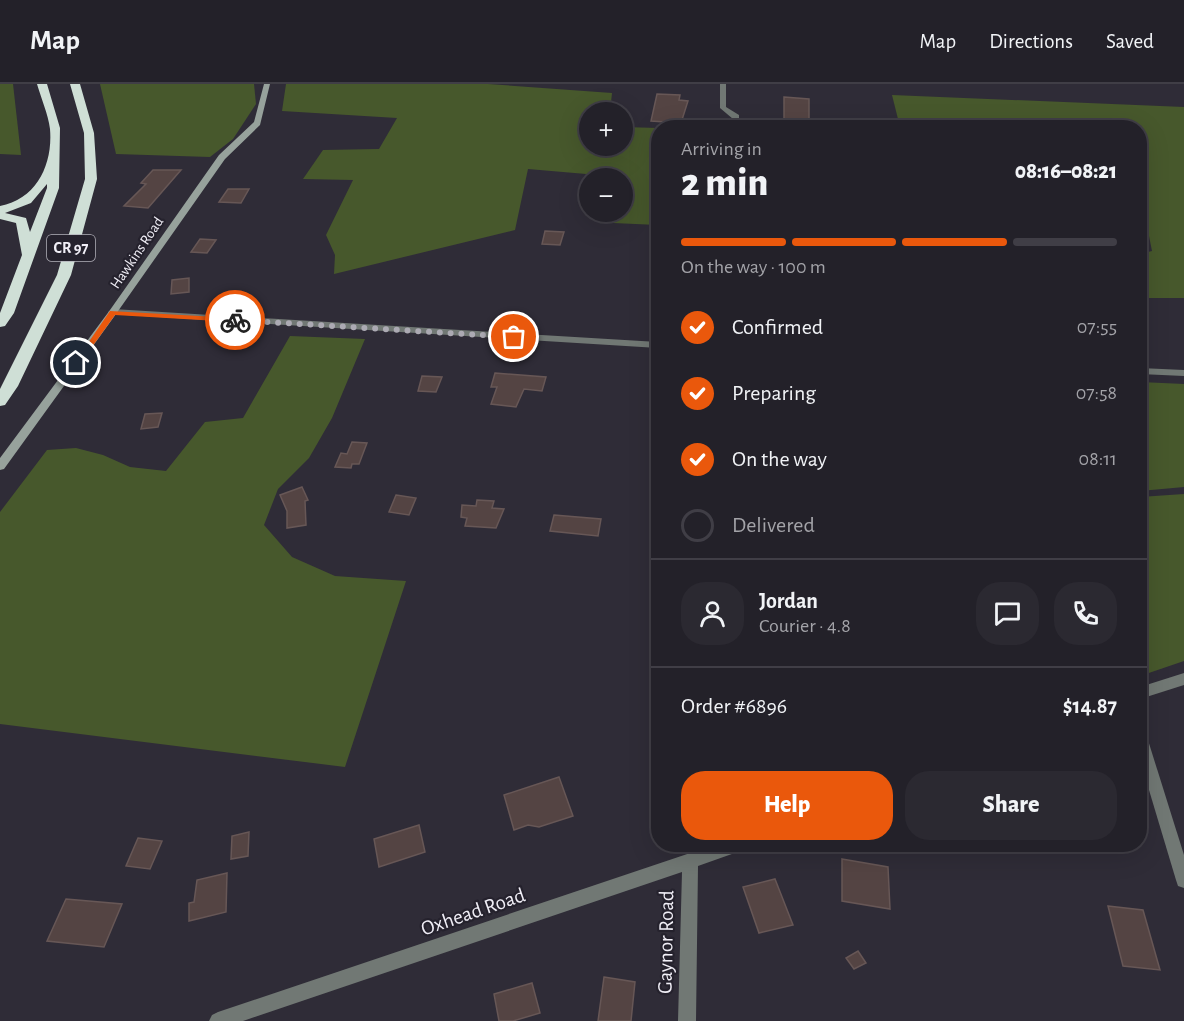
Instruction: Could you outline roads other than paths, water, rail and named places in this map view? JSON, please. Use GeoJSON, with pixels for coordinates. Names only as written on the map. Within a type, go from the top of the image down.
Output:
{"type":"FeatureCollection","features":[{"type":"Feature","properties":{"kind":"highway","name":"CR 97"},"geometry":{"type":"LineString","coordinates":[[0,323],[7,313],[53,188],[55,128],[42,84]]}},
{"type":"Feature","properties":{"kind":"highway","name":"CR 97"},"geometry":{"type":"LineString","coordinates":[[0,401],[10,386],[64,275],[91,179],[89,133],[75,84]]}},
{"type":"Feature","properties":{"kind":"highway"},"geometry":{"type":"LineString","coordinates":[[0,210],[19,207],[29,201],[54,165]]}},
{"type":"Feature","properties":{"kind":"highway"},"geometry":{"type":"LineString","coordinates":[[0,215],[22,221],[28,254]]}},
{"type":"Feature","properties":{"kind":"street","name":"Hawkins Road"},"geometry":{"type":"LineString","coordinates":[[0,466],[222,158],[257,123],[267,84]]}},
{"type":"Feature","properties":{"kind":"street"},"geometry":{"type":"LineString","coordinates":[[723,84],[723,108],[736,117]]}},
{"type":"Feature","properties":{"kind":"street"},"geometry":{"type":"LineString","coordinates":[[113,312],[651,345]]}},
{"type":"Feature","properties":{"kind":"street"},"geometry":{"type":"LineString","coordinates":[[1147,371],[1184,373]]}},
{"type":"Feature","properties":{"kind":"street"},"geometry":{"type":"LineString","coordinates":[[1147,691],[1184,680]]}},
{"type":"Feature","properties":{"kind":"street"},"geometry":{"type":"LineString","coordinates":[[1147,760],[1184,880]]}},
{"type":"Feature","properties":{"kind":"street","name":"Oxhead Road"},"geometry":{"type":"LineString","coordinates":[[218,1021],[720,852]]}},
{"type":"Feature","properties":{"kind":"street","name":"Gaynor Road"},"geometry":{"type":"LineString","coordinates":[[687,1021],[690,863]]}}]}
